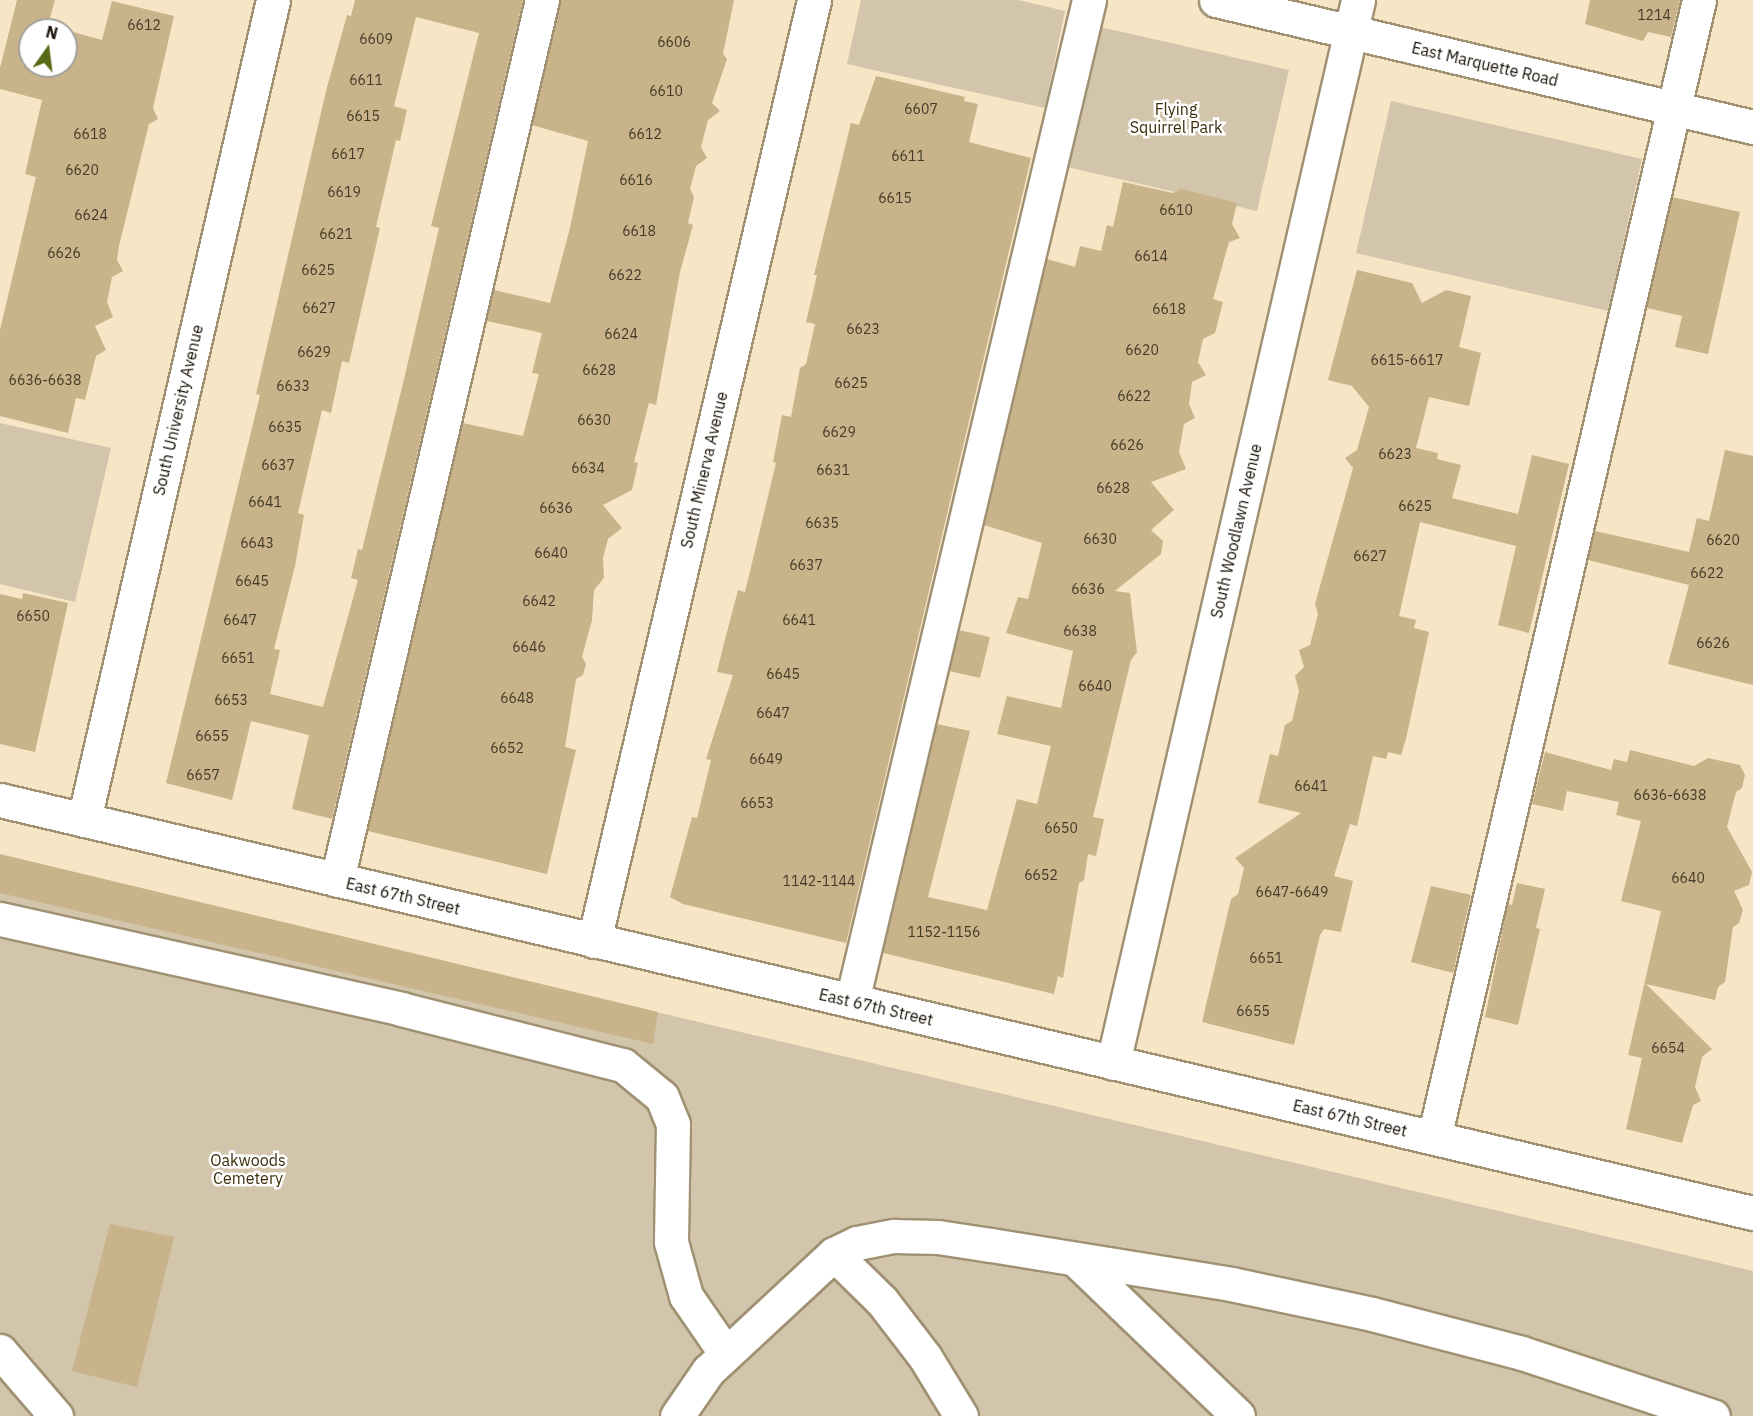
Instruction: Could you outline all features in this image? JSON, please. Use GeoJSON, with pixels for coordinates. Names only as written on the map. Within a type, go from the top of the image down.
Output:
{"type":"FeatureCollection","features":[{"type":"Feature","properties":{"kind":"street","name":"South University Avenue"},"geometry":{"type":"LineString","coordinates":[[84,820],[273,0]]}},
{"type":"Feature","properties":{"kind":"street"},"geometry":{"type":"LineString","coordinates":[[337,880],[542,0]]}},
{"type":"Feature","properties":{"kind":"street","name":"South Minerva Avenue"},"geometry":{"type":"LineString","coordinates":[[594,940],[814,0]]}},
{"type":"Feature","properties":{"kind":"street"},"geometry":{"type":"LineString","coordinates":[[852,1001],[1089,0]]}},
{"type":"Feature","properties":{"kind":"street","name":"East Marquette Road"},"geometry":{"type":"LineString","coordinates":[[1216,0],[1753,128]]}},
{"type":"Feature","properties":{"kind":"street","name":"South Woodlawn Avenue"},"geometry":{"type":"LineString","coordinates":[[1113,1063],[1358,0]]}},
{"type":"Feature","properties":{"kind":"street"},"geometry":{"type":"LineString","coordinates":[[1434,1138],[1699,0]]}},
{"type":"Feature","properties":{"kind":"street","name":"East 67th Street"},"geometry":{"type":"LineString","coordinates":[[0,800],[1753,1213]]}},
{"type":"Feature","properties":{"kind":"street"},"geometry":{"type":"LineString","coordinates":[[0,919],[401,1009],[623,1065],[662,1096],[673,1124],[671,1242],[686,1296],[726,1354]]}},
{"type":"Feature","properties":{"kind":"street"},"geometry":{"type":"LineString","coordinates":[[677,1416],[708,1371],[834,1254],[857,1243],[894,1236],[938,1237],[1231,1284],[1372,1314],[1522,1353],[1713,1416]]}},
{"type":"Feature","properties":{"kind":"street"},"geometry":{"type":"LineString","coordinates":[[834,1254],[882,1301],[925,1357],[961,1416]]}},
{"type":"Feature","properties":{"kind":"street"},"geometry":{"type":"LineString","coordinates":[[1075,1259],[1238,1416]]}},
{"type":"Feature","properties":{"kind":"street"},"geometry":{"type":"LineString","coordinates":[[0,1351],[56,1416]]}},
{"type":"Feature","properties":{"kind":"green space"},"geometry":{"type":"Polygon","coordinates":[[[861,0],[1018,0],[1065,11],[1045,108],[847,64],[861,0]]]}},
{"type":"Feature","properties":{"kind":"green space","name":"Flying Squirrel Park"},"geometry":{"type":"Polygon","coordinates":[[[1096,26],[1289,70],[1257,211],[1063,166],[1096,26]]]}},
{"type":"Feature","properties":{"kind":"green space"},"geometry":{"type":"Polygon","coordinates":[[[1391,101],[1642,159],[1608,311],[1356,253],[1391,101]]]}},
{"type":"Feature","properties":{"kind":"green space"},"geometry":{"type":"Polygon","coordinates":[[[0,423],[111,448],[75,602],[0,584],[0,423]]]}},
{"type":"Feature","properties":{"kind":"green space","name":"Oakwoods Cemetery"},"geometry":{"type":"Polygon","coordinates":[[[0,857],[1753,1271],[1753,1416],[0,1416],[0,857]]]}},
{"type":"Feature","properties":{"kind":"building"},"geometry":{"type":"Polygon","coordinates":[[[17,0],[55,0],[50,18],[18,18],[18,78],[78,78],[78,33],[102,40],[112,1],[174,16],[153,108],[158,119],[149,124],[119,246],[117,260],[123,271],[112,277],[107,302],[113,317],[95,326],[106,350],[96,356],[85,400],[76,398],[68,433],[0,416],[0,330],[36,177],[25,174],[42,100],[0,89],[0,68],[17,0]]]}},
{"type":"Feature","properties":{"kind":"building"},"geometry":{"type":"Polygon","coordinates":[[[355,0],[523,0],[332,819],[292,809],[309,735],[251,721],[232,800],[166,783],[260,395],[256,394],[326,91],[347,15],[351,16],[355,0]],[[416,17],[394,106],[407,110],[400,141],[396,140],[376,227],[380,228],[349,363],[342,361],[331,413],[322,410],[298,513],[304,515],[295,566],[274,649],[280,650],[270,694],[323,707],[358,580],[351,578],[358,549],[362,550],[405,375],[439,228],[431,226],[479,33],[416,17]]]}},
{"type":"Feature","properties":{"kind":"building"},"geometry":{"type":"Polygon","coordinates":[[[560,0],[734,0],[723,54],[727,59],[712,103],[720,111],[708,120],[701,147],[707,158],[696,166],[690,189],[694,197],[688,223],[693,225],[680,272],[656,405],[649,403],[634,462],[638,463],[632,490],[603,505],[622,528],[608,539],[603,558],[604,578],[594,590],[592,620],[582,657],[586,664],[583,675],[576,679],[565,747],[576,750],[547,874],[368,831],[463,423],[523,436],[539,374],[532,373],[542,333],[487,321],[494,290],[550,303],[570,228],[588,141],[532,125],[560,0]]]}},
{"type":"Feature","properties":{"kind":"building"},"geometry":{"type":"Polygon","coordinates":[[[1590,0],[1680,0],[1671,37],[1648,32],[1643,41],[1585,24],[1590,0]]]}},
{"type":"Feature","properties":{"kind":"building"},"geometry":{"type":"Polygon","coordinates":[[[876,76],[965,97],[964,101],[978,104],[969,142],[1031,158],[846,943],[683,904],[670,897],[692,817],[697,818],[711,760],[706,759],[733,675],[717,672],[738,590],[745,592],[776,463],[773,462],[782,415],[791,417],[800,368],[806,364],[815,324],[806,322],[817,275],[814,275],[851,123],[859,125],[876,76]]]}},
{"type":"Feature","properties":{"kind":"building"},"geometry":{"type":"Polygon","coordinates":[[[1123,182],[1173,193],[1181,189],[1237,203],[1232,224],[1240,238],[1229,242],[1213,299],[1223,302],[1215,333],[1203,339],[1198,362],[1206,375],[1192,382],[1189,404],[1195,418],[1184,424],[1179,452],[1186,469],[1151,482],[1174,510],[1151,530],[1163,541],[1161,554],[1115,591],[1130,593],[1137,652],[1131,660],[1093,817],[1104,819],[1096,856],[1088,854],[1084,880],[1079,883],[1063,978],[1058,976],[1054,994],[883,953],[937,724],[970,731],[928,897],[987,910],[1017,799],[1037,804],[1051,746],[997,734],[1007,696],[1061,708],[1073,651],[1006,633],[1018,597],[1028,599],[1042,543],[984,525],[1047,259],[1075,267],[1080,246],[1101,251],[1107,225],[1113,227],[1123,182]]]}},
{"type":"Feature","properties":{"kind":"building"},"geometry":{"type":"Polygon","coordinates":[[[1672,197],[1740,212],[1708,354],[1675,347],[1682,316],[1647,308],[1672,197]]]}},
{"type":"Feature","properties":{"kind":"building"},"geometry":{"type":"Polygon","coordinates":[[[1357,270],[1412,283],[1422,303],[1446,290],[1471,296],[1459,347],[1481,353],[1469,406],[1429,397],[1416,448],[1438,453],[1437,459],[1461,465],[1452,498],[1518,514],[1532,455],[1569,464],[1529,633],[1498,625],[1516,546],[1420,522],[1399,616],[1416,620],[1414,628],[1429,632],[1406,739],[1401,755],[1388,752],[1386,759],[1373,756],[1357,826],[1350,824],[1334,876],[1353,881],[1341,932],[1324,929],[1320,935],[1294,1045],[1202,1022],[1231,899],[1238,894],[1244,868],[1235,858],[1301,813],[1258,803],[1270,754],[1278,756],[1285,725],[1292,721],[1299,691],[1295,676],[1304,667],[1299,650],[1310,645],[1318,614],[1315,604],[1353,468],[1345,458],[1357,450],[1369,407],[1352,386],[1328,380],[1357,270]]]}},
{"type":"Feature","properties":{"kind":"building"},"geometry":{"type":"Polygon","coordinates":[[[1725,450],[1753,456],[1753,685],[1668,664],[1689,585],[1588,560],[1595,531],[1689,552],[1697,518],[1709,521],[1725,450]]]}},
{"type":"Feature","properties":{"kind":"building"},"geometry":{"type":"Polygon","coordinates":[[[23,593],[68,603],[35,752],[0,744],[0,594],[22,599],[23,593]]]}},
{"type":"Feature","properties":{"kind":"building"},"geometry":{"type":"Polygon","coordinates":[[[959,630],[990,637],[980,678],[949,671],[959,630]]]}},
{"type":"Feature","properties":{"kind":"building"},"geometry":{"type":"Polygon","coordinates":[[[1630,750],[1694,766],[1708,758],[1740,765],[1745,775],[1742,788],[1736,792],[1727,827],[1752,872],[1749,885],[1734,891],[1743,910],[1739,923],[1733,927],[1725,982],[1718,987],[1715,1000],[1646,984],[1712,1049],[1702,1057],[1695,1087],[1701,1101],[1693,1105],[1682,1143],[1626,1129],[1642,1058],[1628,1055],[1661,911],[1621,901],[1641,821],[1616,815],[1619,802],[1567,791],[1563,811],[1532,804],[1545,752],[1611,770],[1614,759],[1627,762],[1630,750]]]}},
{"type":"Feature","properties":{"kind":"building"},"geometry":{"type":"Polygon","coordinates":[[[0,854],[658,1012],[653,1044],[0,893],[0,854]]]}},
{"type":"Feature","properties":{"kind":"building"},"geometry":{"type":"Polygon","coordinates":[[[1517,883],[1545,889],[1536,928],[1540,929],[1518,1025],[1485,1017],[1508,904],[1512,905],[1517,883]]]}},
{"type":"Feature","properties":{"kind":"building"},"geometry":{"type":"Polygon","coordinates":[[[1431,886],[1471,895],[1453,973],[1411,962],[1431,886]]]}},
{"type":"Feature","properties":{"kind":"building"},"geometry":{"type":"Polygon","coordinates":[[[110,1224],[174,1237],[137,1387],[72,1371],[110,1224]]]}}]}
